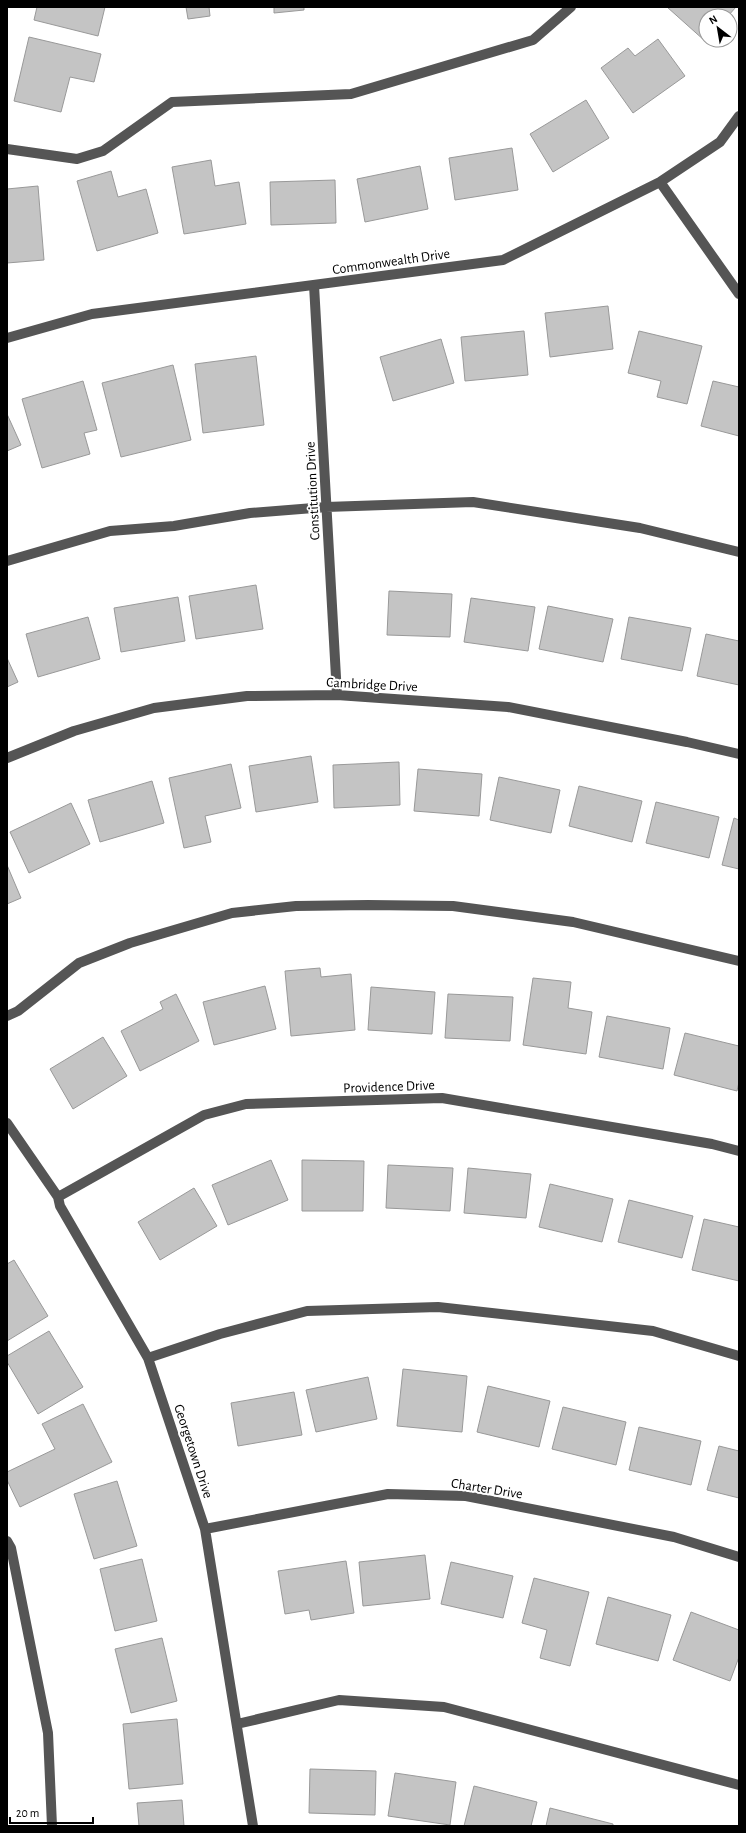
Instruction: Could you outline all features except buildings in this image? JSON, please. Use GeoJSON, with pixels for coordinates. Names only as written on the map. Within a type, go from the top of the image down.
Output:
{"type":"FeatureCollection","features":[{"type":"Feature","properties":{"kind":"street"},"geometry":{"type":"LineString","coordinates":[[7,149],[77,159],[103,151],[172,102],[351,94],[533,40],[571,7]]}},
{"type":"Feature","properties":{"kind":"street","name":"Commonwealth Drive"},"geometry":{"type":"LineString","coordinates":[[7,338],[92,314],[503,260],[660,182],[720,142],[739,116]]}},
{"type":"Feature","properties":{"kind":"street"},"geometry":{"type":"LineString","coordinates":[[660,182],[739,294]]}},
{"type":"Feature","properties":{"kind":"street","name":"Constitution Drive"},"geometry":{"type":"LineString","coordinates":[[314,285],[337,695]]}},
{"type":"Feature","properties":{"kind":"street"},"geometry":{"type":"LineString","coordinates":[[7,561],[110,531],[174,526],[250,514],[326,507],[472,502],[640,528],[739,552]]}},
{"type":"Feature","properties":{"kind":"street","name":"Cambridge Drive"},"geometry":{"type":"LineString","coordinates":[[7,758],[74,731],[154,708],[246,696],[337,695],[508,707],[687,742],[739,754]]}},
{"type":"Feature","properties":{"kind":"street"},"geometry":{"type":"LineString","coordinates":[[7,1016],[18,1011],[79,964],[130,944],[232,913],[296,906],[368,904],[453,906],[573,922],[739,961]]}},
{"type":"Feature","properties":{"kind":"street","name":"Providence Drive"},"geometry":{"type":"LineString","coordinates":[[58,1197],[204,1116],[246,1104],[442,1098],[712,1144],[739,1151]]}},
{"type":"Feature","properties":{"kind":"street","name":"Georgetown Drive"},"geometry":{"type":"LineString","coordinates":[[7,1123],[58,1197],[60,1206],[148,1358],[205,1530],[253,1826]]}},
{"type":"Feature","properties":{"kind":"street"},"geometry":{"type":"LineString","coordinates":[[148,1358],[220,1334],[306,1311],[438,1307],[654,1331],[739,1356]]}},
{"type":"Feature","properties":{"kind":"street","name":"Charter Drive"},"geometry":{"type":"LineString","coordinates":[[205,1530],[388,1494],[466,1496],[674,1538],[739,1557]]}},
{"type":"Feature","properties":{"kind":"street"},"geometry":{"type":"LineString","coordinates":[[7,1541],[11,1548],[48,1733],[52,1826]]}},
{"type":"Feature","properties":{"kind":"street"},"geometry":{"type":"LineString","coordinates":[[237,1724],[339,1700],[444,1707],[739,1785]]}}]}
